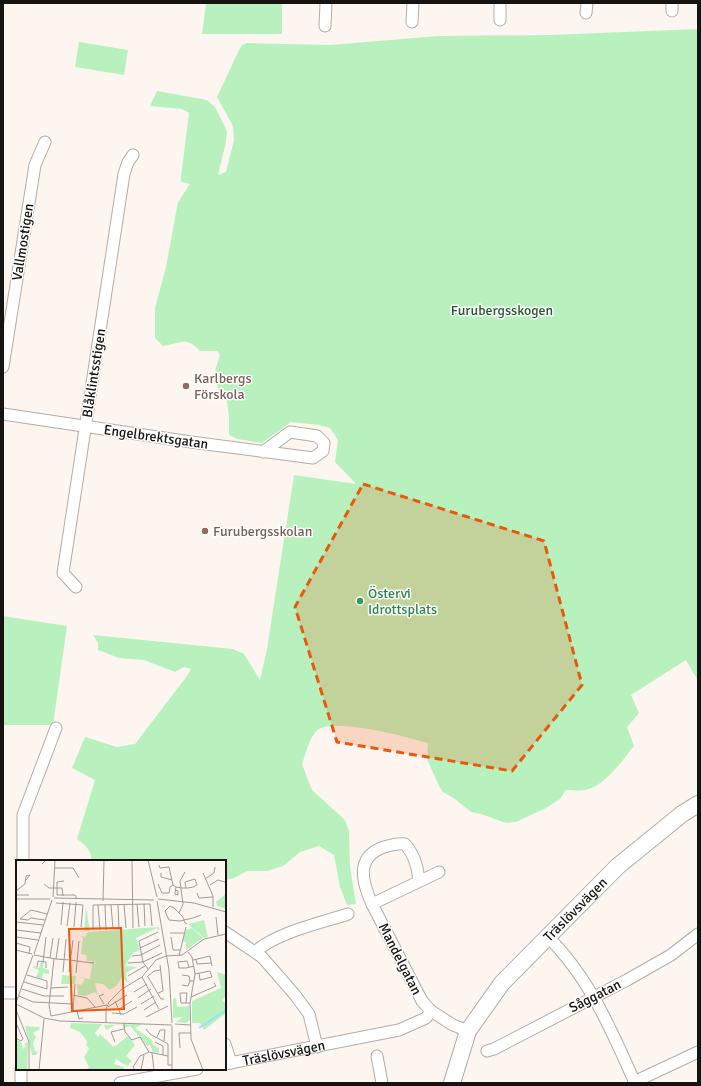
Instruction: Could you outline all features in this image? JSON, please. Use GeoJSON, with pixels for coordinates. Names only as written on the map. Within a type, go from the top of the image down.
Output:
{"type":"FeatureCollection","features":[{"type":"Feature","properties":{"kind":"street"},"geometry":{"type":"LineString","coordinates":[[325,26],[326,3]]}},
{"type":"Feature","properties":{"kind":"street"},"geometry":{"type":"LineString","coordinates":[[412,22],[413,3]]}},
{"type":"Feature","properties":{"kind":"street"},"geometry":{"type":"LineString","coordinates":[[500,3],[500,20]]}},
{"type":"Feature","properties":{"kind":"street","name":"Vallmostigen"},"geometry":{"type":"LineString","coordinates":[[3,368],[35,165],[45,142]]}},
{"type":"Feature","properties":{"kind":"street","name":"Blåklintsstigen"},"geometry":{"type":"LineString","coordinates":[[76,587],[63,573],[124,174],[128,162],[133,155]]}},
{"type":"Feature","properties":{"kind":"street","name":"Engelbrektsgatan"},"geometry":{"type":"LineString","coordinates":[[3,414],[85,427],[263,452],[313,458],[323,451],[324,442],[317,436],[290,432],[263,452]]}},
{"type":"Feature","properties":{"kind":"street"},"geometry":{"type":"LineString","coordinates":[[23,860],[23,815],[56,728]]}},
{"type":"Feature","properties":{"kind":"street","name":"Träslövsvägen"},"geometry":{"type":"LineString","coordinates":[[452,1083],[468,1031],[502,983],[618,866],[682,814],[698,804]]}},
{"type":"Feature","properties":{"kind":"street","name":"Mandelgatan"},"geometry":{"type":"LineString","coordinates":[[420,881],[418,870],[410,849],[405,844],[398,843],[377,850],[368,856],[364,864],[364,886],[372,904],[422,1001],[431,1011]]}},
{"type":"Feature","properties":{"kind":"street"},"geometry":{"type":"LineString","coordinates":[[372,904],[439,872]]}},
{"type":"Feature","properties":{"kind":"street"},"geometry":{"type":"LineString","coordinates":[[255,952],[264,944],[281,936],[348,914]]}},
{"type":"Feature","properties":{"kind":"street"},"geometry":{"type":"LineString","coordinates":[[226,933],[255,952],[280,977],[309,1014],[317,1047]]}},
{"type":"Feature","properties":{"kind":"street","name":"Såggatan"},"geometry":{"type":"LineString","coordinates":[[488,1051],[671,955],[698,934]]}},
{"type":"Feature","properties":{"kind":"street"},"geometry":{"type":"LineString","coordinates":[[547,936],[564,954],[593,997],[611,1029],[635,1082],[698,1052]]}},
{"type":"Feature","properties":{"kind":"street"},"geometry":{"type":"LineString","coordinates":[[3,993],[16,993]]}},
{"type":"Feature","properties":{"kind":"street"},"geometry":{"type":"LineString","coordinates":[[431,1011],[453,1025],[468,1031]]}},
{"type":"Feature","properties":{"kind":"street","name":"Träslövsvägen"},"geometry":{"type":"LineString","coordinates":[[226,1050],[228,1063],[317,1047],[399,1030],[426,1018],[431,1011]]}},
{"type":"Feature","properties":{"kind":"street"},"geometry":{"type":"LineString","coordinates":[[377,1056],[382,1083]]}},
{"type":"Feature","properties":{"kind":"street"},"geometry":{"type":"LineString","coordinates":[[21,1070],[21,1083]]}},
{"type":"Feature","properties":{"kind":"street"},"geometry":{"type":"LineString","coordinates":[[120,1083],[192,1070]]}},
{"type":"Feature","properties":{"kind":"highlighted area"},"geometry":{"type":"Polygon","coordinates":[[[363,484],[544,541],[582,685],[512,771],[337,742],[295,607],[363,484]]]}},
{"type":"Feature","properties":{"kind":"green space"},"geometry":{"type":"Polygon","coordinates":[[[206,3],[282,3],[282,34],[202,34],[206,3]]]}},
{"type":"Feature","properties":{"kind":"green space","name":"Furubergsskogen"},"geometry":{"type":"Polygon","coordinates":[[[698,29],[698,681],[686,660],[631,695],[639,713],[627,727],[634,746],[612,772],[599,784],[592,788],[585,790],[566,790],[560,799],[546,808],[516,822],[506,823],[471,812],[455,799],[443,792],[427,759],[428,743],[389,733],[356,727],[328,726],[319,729],[310,741],[302,764],[312,790],[345,820],[349,831],[350,867],[356,904],[347,905],[340,887],[334,855],[319,846],[300,852],[283,866],[267,871],[247,871],[234,878],[226,880],[226,860],[91,860],[89,851],[77,839],[95,780],[72,768],[85,737],[117,747],[135,744],[191,669],[184,667],[175,672],[144,660],[119,658],[98,650],[98,643],[93,635],[233,649],[244,654],[260,680],[267,649],[294,475],[356,484],[335,462],[338,440],[330,428],[319,425],[291,422],[262,443],[237,439],[229,435],[229,416],[226,395],[220,394],[215,378],[220,355],[217,351],[200,351],[191,343],[187,342],[179,342],[163,346],[155,338],[155,308],[166,267],[178,202],[190,184],[181,182],[189,113],[182,109],[150,106],[157,91],[207,100],[215,107],[227,131],[226,142],[218,175],[226,172],[234,140],[233,126],[217,97],[242,45],[247,43],[330,45],[438,36],[551,35],[698,29]]]}},
{"type":"Feature","properties":{"kind":"green space"},"geometry":{"type":"Polygon","coordinates":[[[79,42],[128,50],[124,75],[75,67],[79,42]]]}},
{"type":"Feature","properties":{"kind":"green space"},"geometry":{"type":"Polygon","coordinates":[[[3,616],[67,626],[53,725],[3,725],[3,616]]]}},
{"type":"Feature","properties":{"kind":"place","name":"Karlbergs Förskola"},"geometry":{"type":"Point","coordinates":[186,386]}},
{"type":"Feature","properties":{"kind":"place","name":"Furubergsskolan"},"geometry":{"type":"Point","coordinates":[205,531]}},
{"type":"Feature","properties":{"kind":"place","name":"Östervi Idrottsplats"},"geometry":{"type":"Point","coordinates":[360,601]}}]}
